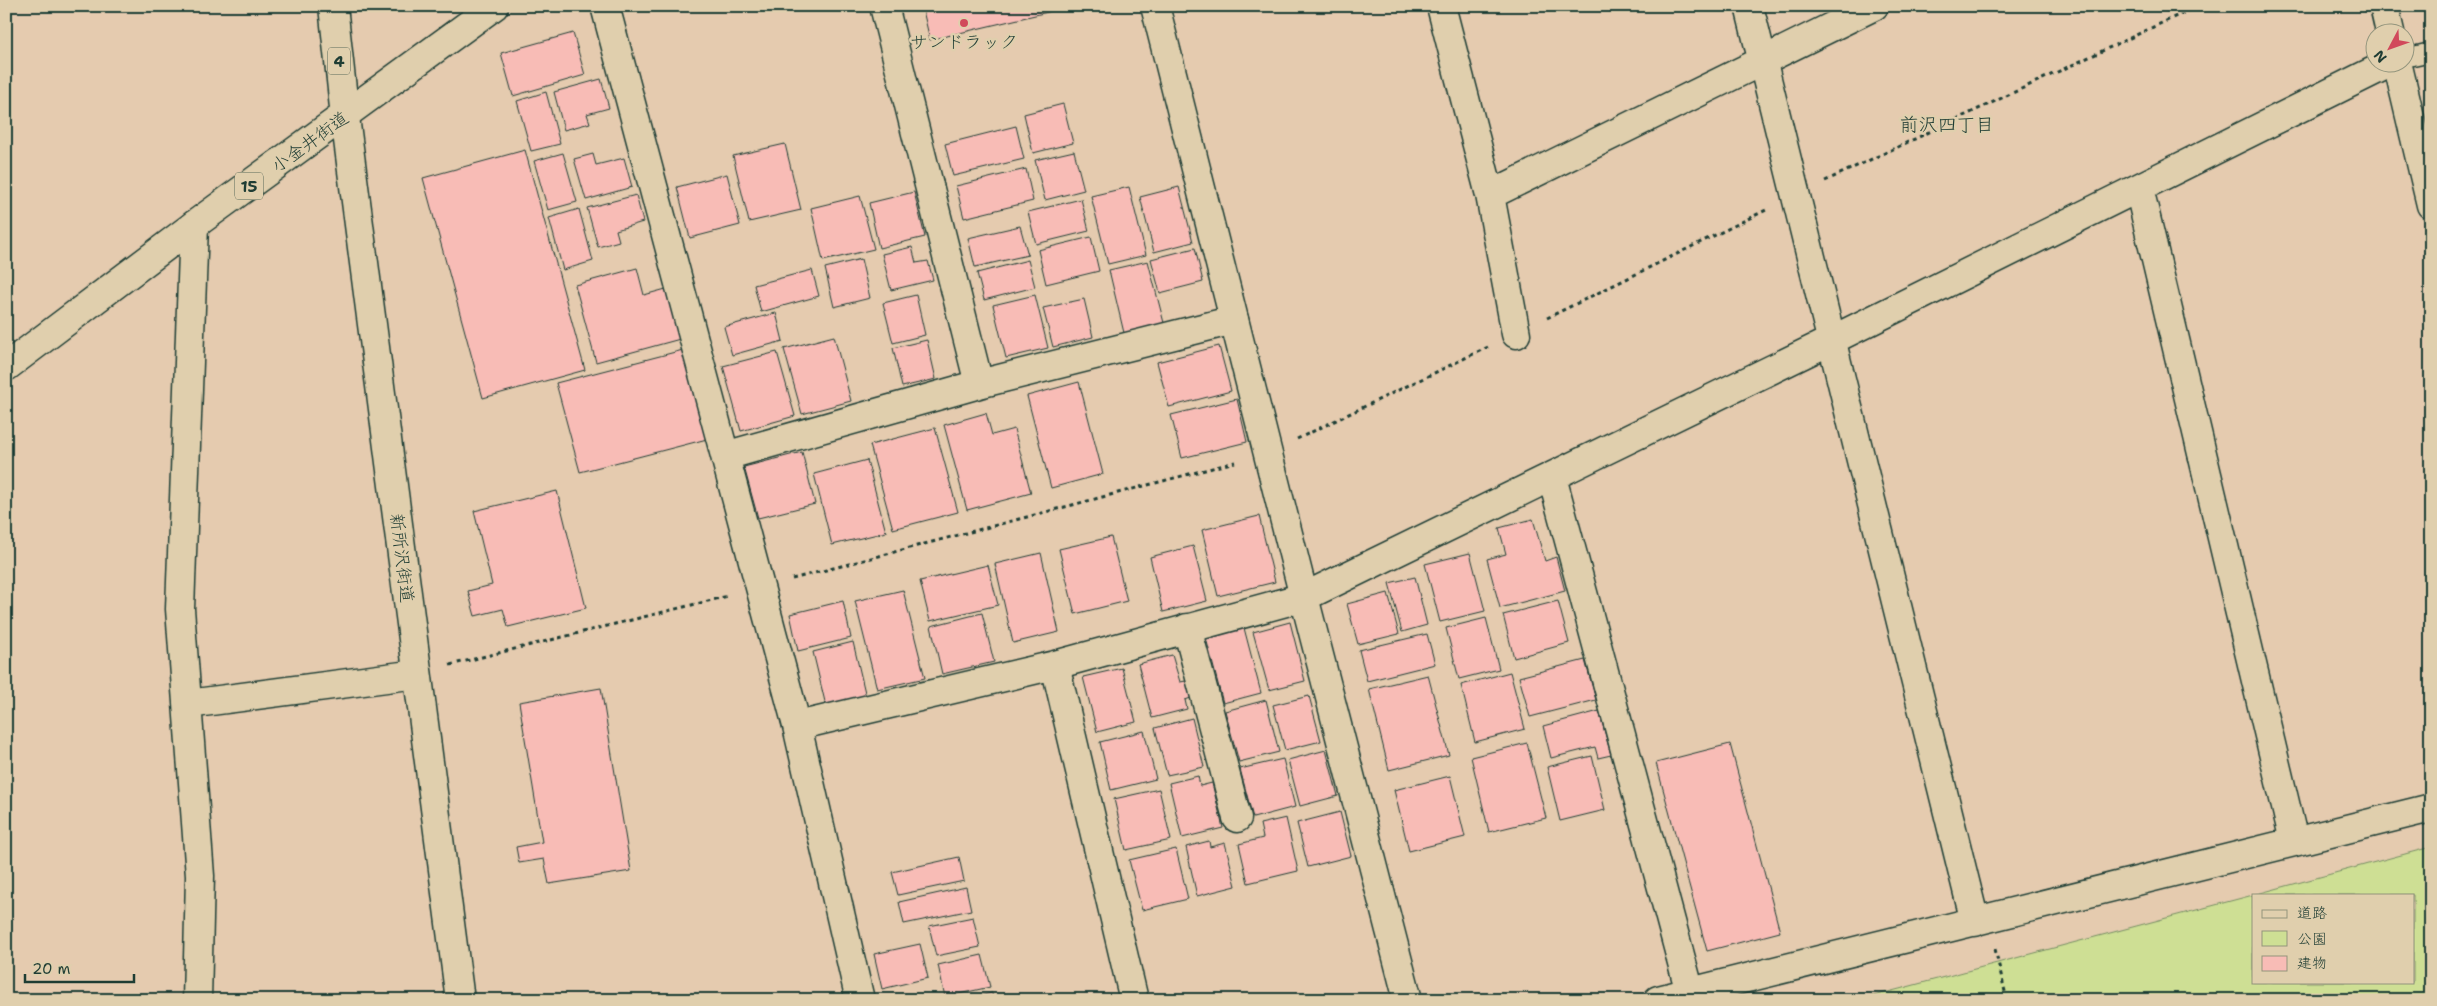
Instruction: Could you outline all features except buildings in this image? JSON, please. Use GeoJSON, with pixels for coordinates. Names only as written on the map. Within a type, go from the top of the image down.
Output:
{"type":"FeatureCollection","features":[{"type":"Feature","properties":{"kind":"street","name":"4"},"geometry":{"type":"LineString","coordinates":[[333,6],[345,117]]}},
{"type":"Feature","properties":{"kind":"street","name":"小金井街道"},"geometry":{"type":"LineString","coordinates":[[6,367],[194,226],[494,6]]}},
{"type":"Feature","properties":{"kind":"street"},"geometry":{"type":"LineString","coordinates":[[605,6],[797,726],[860,1000]]}},
{"type":"Feature","properties":{"kind":"street"},"geometry":{"type":"LineString","coordinates":[[884,6],[979,384]]}},
{"type":"Feature","properties":{"kind":"street"},"geometry":{"type":"LineString","coordinates":[[1155,6],[1408,1000]]}},
{"type":"Feature","properties":{"kind":"street"},"geometry":{"type":"LineString","coordinates":[[1442,6],[1490,195],[1516,334]]}},
{"type":"Feature","properties":{"kind":"street"},"geometry":{"type":"LineString","coordinates":[[1749,6],[1832,340],[1981,920]]}},
{"type":"Feature","properties":{"kind":"street"},"geometry":{"type":"LineString","coordinates":[[1490,195],[1874,6]]}},
{"type":"Feature","properties":{"kind":"street"},"geometry":{"type":"LineString","coordinates":[[2384,6],[2388,22]]}},
{"type":"Feature","properties":{"kind":"street"},"geometry":{"type":"LineString","coordinates":[[797,726],[1055,666],[1304,597],[1832,340],[2372,72]]}},
{"type":"Feature","properties":{"kind":"street"},"geometry":{"type":"LineString","coordinates":[[2399,72],[2431,205]]}},
{"type":"Feature","properties":{"kind":"street","name":"新所沢街道"},"geometry":{"type":"LineString","coordinates":[[345,117],[460,1000]]}},
{"type":"Feature","properties":{"kind":"street"},"geometry":{"type":"LineString","coordinates":[[2139,188],[2294,841]]}},
{"type":"Feature","properties":{"kind":"street"},"geometry":{"type":"LineString","coordinates":[[194,226],[180,609],[200,876],[197,1000]]}},
{"type":"Feature","properties":{"kind":"street"},"geometry":{"type":"LineString","coordinates":[[725,456],[979,384],[1234,320]]}},
{"type":"Feature","properties":{"kind":"street"},"geometry":{"type":"LineString","coordinates":[[1552,476],[1691,996]]}},
{"type":"Feature","properties":{"kind":"street"},"geometry":{"type":"LineString","coordinates":[[1187,628],[1237,818]]}},
{"type":"Feature","properties":{"kind":"street"},"geometry":{"type":"LineString","coordinates":[[1055,666],[1134,1000]]}},
{"type":"Feature","properties":{"kind":"street"},"geometry":{"type":"LineString","coordinates":[[188,704],[417,674]]}},
{"type":"Feature","properties":{"kind":"street"},"geometry":{"type":"LineString","coordinates":[[1658,1000],[1691,996],[1981,920],[2431,808]]}},
{"type":"Feature","properties":{"kind":"lane"},"geometry":{"type":"LineString","coordinates":[[2414,56],[2431,52]]}},
{"type":"Feature","properties":{"kind":"path"},"geometry":{"type":"LineString","coordinates":[[417,674],[760,588],[1268,453],[1516,334],[1796,195],[2198,6]]}},
{"type":"Feature","properties":{"kind":"path"},"geometry":{"type":"LineString","coordinates":[[1981,920],[2007,1000]]}},
{"type":"Feature","properties":{"kind":"green space"},"geometry":{"type":"Polygon","coordinates":[[[2431,847],[2431,1000],[1858,1000],[2252,895],[2252,984],[2414,984],[2414,894],[2257,894],[2431,847]]]}},
{"type":"Feature","properties":{"kind":"place","name":"サンドラック"},"geometry":{"type":"Point","coordinates":[964,23]}},
{"type":"Feature","properties":{"kind":"district","name":"前沢四丁目"},"geometry":{"type":"Point","coordinates":[1947,124]}}]}
